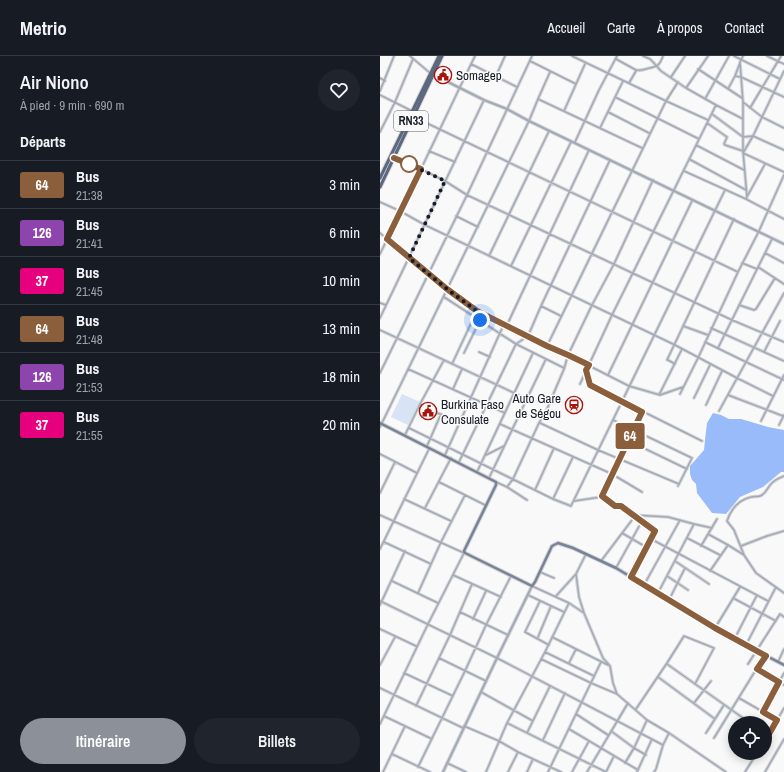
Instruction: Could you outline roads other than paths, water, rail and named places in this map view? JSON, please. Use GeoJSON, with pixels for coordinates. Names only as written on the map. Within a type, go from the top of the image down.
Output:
{"type":"FeatureCollection","features":[{"type":"Feature","properties":{"kind":"main road","name":"RN33"},"geometry":{"type":"LineString","coordinates":[[380,187],[414,117],[439,56]]}},
{"type":"Feature","properties":{"kind":"main road","name":"RN33"},"geometry":{"type":"LineString","coordinates":[[380,178],[382,169],[442,56]]}},
{"type":"Feature","properties":{"kind":"main road"},"geometry":{"type":"LineString","coordinates":[[381,423],[496,482],[496,485],[464,552],[532,586],[552,546],[558,543],[616,568],[734,639],[784,665]]}},
{"type":"Feature","properties":{"kind":"street"},"geometry":{"type":"LineString","coordinates":[[380,91],[394,56]]}},
{"type":"Feature","properties":{"kind":"street"},"geometry":{"type":"LineString","coordinates":[[410,56],[432,74],[784,244]]}},
{"type":"Feature","properties":{"kind":"street"},"geometry":{"type":"LineString","coordinates":[[380,254],[475,56]]}},
{"type":"Feature","properties":{"kind":"street"},"geometry":{"type":"LineString","coordinates":[[496,77],[505,56]]}},
{"type":"Feature","properties":{"kind":"street"},"geometry":{"type":"LineString","coordinates":[[380,373],[467,195],[532,56]]}},
{"type":"Feature","properties":{"kind":"street"},"geometry":{"type":"LineString","coordinates":[[572,56],[629,84],[709,120]]}},
{"type":"Feature","properties":{"kind":"street"},"geometry":{"type":"LineString","coordinates":[[574,143],[617,56]]}},
{"type":"Feature","properties":{"kind":"street"},"geometry":{"type":"LineString","coordinates":[[643,56],[650,59],[662,71],[686,88],[743,119]]}},
{"type":"Feature","properties":{"kind":"street"},"geometry":{"type":"LineString","coordinates":[[616,59],[640,71],[658,66],[661,63],[663,56]]}},
{"type":"Feature","properties":{"kind":"street"},"geometry":{"type":"LineString","coordinates":[[671,77],[685,56]]}},
{"type":"Feature","properties":{"kind":"street"},"geometry":{"type":"LineString","coordinates":[[686,88],[708,56]]}},
{"type":"Feature","properties":{"kind":"street"},"geometry":{"type":"LineString","coordinates":[[705,99],[729,56]]}},
{"type":"Feature","properties":{"kind":"street"},"geometry":{"type":"LineString","coordinates":[[734,56],[780,79]]}},
{"type":"Feature","properties":{"kind":"street"},"geometry":{"type":"LineString","coordinates":[[728,89],[735,76],[742,56]]}},
{"type":"Feature","properties":{"kind":"street"},"geometry":{"type":"LineString","coordinates":[[768,56],[784,64]]}},
{"type":"Feature","properties":{"kind":"street"},"geometry":{"type":"LineString","coordinates":[[750,108],[781,56]]}},
{"type":"Feature","properties":{"kind":"street"},"geometry":{"type":"LineString","coordinates":[[380,132],[395,102],[413,58]]}},
{"type":"Feature","properties":{"kind":"street"},"geometry":{"type":"LineString","coordinates":[[741,60],[743,152],[747,198]]}},
{"type":"Feature","properties":{"kind":"street"},"geometry":{"type":"LineString","coordinates":[[530,61],[576,84]]}},
{"type":"Feature","properties":{"kind":"street"},"geometry":{"type":"LineString","coordinates":[[564,111],[586,63]]}},
{"type":"Feature","properties":{"kind":"street"},"geometry":{"type":"LineString","coordinates":[[471,64],[517,87]]}},
{"type":"Feature","properties":{"kind":"street"},"geometry":{"type":"LineString","coordinates":[[698,69],[742,99]]}},
{"type":"Feature","properties":{"kind":"street"},"geometry":{"type":"LineString","coordinates":[[629,84],[636,70]]}},
{"type":"Feature","properties":{"kind":"street"},"geometry":{"type":"LineString","coordinates":[[380,427],[529,121],[550,72]]}},
{"type":"Feature","properties":{"kind":"street"},"geometry":{"type":"LineString","coordinates":[[743,152],[753,136],[784,72]]}},
{"type":"Feature","properties":{"kind":"street"},"geometry":{"type":"LineString","coordinates":[[735,76],[741,77],[784,96]]}},
{"type":"Feature","properties":{"kind":"street"},"geometry":{"type":"LineString","coordinates":[[380,78],[385,81]]}},
{"type":"Feature","properties":{"kind":"street"},"geometry":{"type":"LineString","coordinates":[[600,128],[623,81]]}},
{"type":"Feature","properties":{"kind":"street"},"geometry":{"type":"LineString","coordinates":[[547,346],[642,148],[666,101],[678,82]]}},
{"type":"Feature","properties":{"kind":"street"},"geometry":{"type":"LineString","coordinates":[[380,95],[412,111]]}},
{"type":"Feature","properties":{"kind":"street"},"geometry":{"type":"LineString","coordinates":[[615,97],[699,140]]}},
{"type":"Feature","properties":{"kind":"street"},"geometry":{"type":"LineString","coordinates":[[538,98],[642,148]]}},
{"type":"Feature","properties":{"kind":"street"},"geometry":{"type":"LineString","coordinates":[[380,318],[484,100]]}},
{"type":"Feature","properties":{"kind":"street"},"geometry":{"type":"LineString","coordinates":[[743,102],[762,117],[783,128],[784,123]]}},
{"type":"Feature","properties":{"kind":"street"},"geometry":{"type":"LineString","coordinates":[[580,384],[612,315],[716,105]]}},
{"type":"Feature","properties":{"kind":"street"},"geometry":{"type":"LineString","coordinates":[[608,112],[650,133]]}},
{"type":"Feature","properties":{"kind":"street"},"geometry":{"type":"LineString","coordinates":[[712,114],[743,137],[753,136],[784,150]]}},
{"type":"Feature","properties":{"kind":"street"},"geometry":{"type":"LineString","coordinates":[[414,117],[738,272]]}},
{"type":"Feature","properties":{"kind":"street"},"geometry":{"type":"LineString","coordinates":[[680,394],[742,263],[759,232],[784,173],[743,152],[725,145],[724,144],[727,138],[707,123]]}},
{"type":"Feature","properties":{"kind":"street"},"geometry":{"type":"LineString","coordinates":[[489,256],[549,131]]}},
{"type":"Feature","properties":{"kind":"street"},"geometry":{"type":"LineString","coordinates":[[511,266],[571,141]]}},
{"type":"Feature","properties":{"kind":"street"},"geometry":{"type":"LineString","coordinates":[[696,145],[744,170]]}},
{"type":"Feature","properties":{"kind":"street"},"geometry":{"type":"LineString","coordinates":[[445,455],[500,334],[530,276],[589,150]]}},
{"type":"Feature","properties":{"kind":"street"},"geometry":{"type":"LineString","coordinates":[[429,151],[455,162]]}},
{"type":"Feature","properties":{"kind":"street"},"geometry":{"type":"LineString","coordinates":[[394,158],[421,169],[445,181],[467,195],[570,244],[732,320],[784,342]]}},
{"type":"Feature","properties":{"kind":"street"},"geometry":{"type":"LineString","coordinates":[[459,462],[516,344],[528,336],[550,285],[610,160]]}},
{"type":"Feature","properties":{"kind":"street"},"geometry":{"type":"LineString","coordinates":[[689,160],[746,190]]}},
{"type":"Feature","properties":{"kind":"street"},"geometry":{"type":"LineString","coordinates":[[747,198],[765,164]]}},
{"type":"Feature","properties":{"kind":"street"},"geometry":{"type":"LineString","coordinates":[[684,171],[725,190],[747,198],[768,212],[783,219],[784,214]]}},
{"type":"Feature","properties":{"kind":"street"},"geometry":{"type":"LineString","coordinates":[[507,487],[513,479],[547,409],[564,369],[568,355],[614,264],[653,180]]}},
{"type":"Feature","properties":{"kind":"street"},"geometry":{"type":"LineString","coordinates":[[409,428],[553,499],[571,506],[725,190]]}},
{"type":"Feature","properties":{"kind":"street"},"geometry":{"type":"LineString","coordinates":[[608,375],[693,200]]}},
{"type":"Feature","properties":{"kind":"street"},"geometry":{"type":"LineString","coordinates":[[380,202],[468,246],[675,345],[773,396]]}},
{"type":"Feature","properties":{"kind":"street"},"geometry":{"type":"LineString","coordinates":[[456,216],[478,227]]}},
{"type":"Feature","properties":{"kind":"street"},"geometry":{"type":"LineString","coordinates":[[675,364],[668,360],[734,219]]}},
{"type":"Feature","properties":{"kind":"street"},"geometry":{"type":"LineString","coordinates":[[380,233],[447,289],[477,311],[629,386],[659,395],[683,387]]}},
{"type":"Feature","properties":{"kind":"street"},"geometry":{"type":"LineString","coordinates":[[718,348],[772,238]]}},
{"type":"Feature","properties":{"kind":"street"},"geometry":{"type":"LineString","coordinates":[[765,253],[784,263]]}},
{"type":"Feature","properties":{"kind":"street"},"geometry":{"type":"LineString","coordinates":[[742,263],[757,268],[784,284]]}},
{"type":"Feature","properties":{"kind":"street"},"geometry":{"type":"LineString","coordinates":[[740,305],[754,310],[756,309],[775,278]]}},
{"type":"Feature","properties":{"kind":"street"},"geometry":{"type":"LineString","coordinates":[[719,411],[784,293]]}},
{"type":"Feature","properties":{"kind":"street"},"geometry":{"type":"LineString","coordinates":[[444,297],[516,344],[564,369]]}},
{"type":"Feature","properties":{"kind":"street"},"geometry":{"type":"LineString","coordinates":[[380,303],[386,306]]}},
{"type":"Feature","properties":{"kind":"street"},"geometry":{"type":"LineString","coordinates":[[541,306],[561,316]]}},
{"type":"Feature","properties":{"kind":"street"},"geometry":{"type":"LineString","coordinates":[[464,353],[483,314]]}},
{"type":"Feature","properties":{"kind":"street"},"geometry":{"type":"LineString","coordinates":[[452,364],[474,317]]}},
{"type":"Feature","properties":{"kind":"street"},"geometry":{"type":"LineString","coordinates":[[764,352],[780,321]]}},
{"type":"Feature","properties":{"kind":"street"},"geometry":{"type":"LineString","coordinates":[[683,326],[708,335]]}},
{"type":"Feature","properties":{"kind":"street"},"geometry":{"type":"LineString","coordinates":[[711,328],[784,361]]}},
{"type":"Feature","properties":{"kind":"street"},"geometry":{"type":"LineString","coordinates":[[380,330],[527,399]]}},
{"type":"Feature","properties":{"kind":"street"},"geometry":{"type":"LineString","coordinates":[[705,342],[783,379]]}},
{"type":"Feature","properties":{"kind":"street"},"geometry":{"type":"LineString","coordinates":[[659,395],[682,349]]}},
{"type":"Feature","properties":{"kind":"street"},"geometry":{"type":"LineString","coordinates":[[479,352],[490,357]]}},
{"type":"Feature","properties":{"kind":"street"},"geometry":{"type":"LineString","coordinates":[[477,472],[533,352]]}},
{"type":"Feature","properties":{"kind":"street"},"geometry":{"type":"LineString","coordinates":[[489,478],[546,359]]}},
{"type":"Feature","properties":{"kind":"street"},"geometry":{"type":"LineString","coordinates":[[405,435],[444,360]]}},
{"type":"Feature","properties":{"kind":"street"},"geometry":{"type":"LineString","coordinates":[[694,398],[710,364]]}},
{"type":"Feature","properties":{"kind":"street"},"geometry":{"type":"LineString","coordinates":[[408,368],[505,413]]}},
{"type":"Feature","properties":{"kind":"street"},"geometry":{"type":"LineString","coordinates":[[453,389],[462,369]]}},
{"type":"Feature","properties":{"kind":"street"},"geometry":{"type":"LineString","coordinates":[[586,370],[590,385],[702,441]]}},
{"type":"Feature","properties":{"kind":"street"},"geometry":{"type":"LineString","coordinates":[[706,405],[722,370]]}},
{"type":"Feature","properties":{"kind":"street"},"geometry":{"type":"LineString","coordinates":[[761,421],[784,375]]}},
{"type":"Feature","properties":{"kind":"street"},"geometry":{"type":"LineString","coordinates":[[728,395],[784,415],[779,426]]}},
{"type":"Feature","properties":{"kind":"street"},"geometry":{"type":"LineString","coordinates":[[420,404],[460,424]]}},
{"type":"Feature","properties":{"kind":"street"},"geometry":{"type":"LineString","coordinates":[[602,496],[642,412]]}},
{"type":"Feature","properties":{"kind":"street"},"geometry":{"type":"LineString","coordinates":[[380,549],[417,473],[441,414]]}},
{"type":"Feature","properties":{"kind":"street"},"geometry":{"type":"LineString","coordinates":[[539,423],[678,485],[692,458],[613,420]]}},
{"type":"Feature","properties":{"kind":"street"},"geometry":{"type":"LineString","coordinates":[[500,424],[612,474],[642,492]]}},
{"type":"Feature","properties":{"kind":"street"},"geometry":{"type":"LineString","coordinates":[[628,441],[686,469]]}},
{"type":"Feature","properties":{"kind":"street"},"geometry":{"type":"LineString","coordinates":[[485,455],[504,446]]}},
{"type":"Feature","properties":{"kind":"street"},"geometry":{"type":"LineString","coordinates":[[535,490],[554,448]]}},
{"type":"Feature","properties":{"kind":"street"},"geometry":{"type":"LineString","coordinates":[[380,454],[417,473]]}},
{"type":"Feature","properties":{"kind":"street"},"geometry":{"type":"LineString","coordinates":[[553,499],[573,457]]}},
{"type":"Feature","properties":{"kind":"street"},"geometry":{"type":"LineString","coordinates":[[425,508],[451,458]]}},
{"type":"Feature","properties":{"kind":"street"},"geometry":{"type":"LineString","coordinates":[[380,493],[395,462]]}},
{"type":"Feature","properties":{"kind":"street"},"geometry":{"type":"LineString","coordinates":[[784,476],[770,484],[768,490],[760,496],[750,497],[735,506],[727,521],[734,530],[744,555],[756,573],[784,592]]}},
{"type":"Feature","properties":{"kind":"street"},"geometry":{"type":"LineString","coordinates":[[438,482],[486,505]]}},
{"type":"Feature","properties":{"kind":"street"},"geometry":{"type":"LineString","coordinates":[[496,482],[527,500]]}},
{"type":"Feature","properties":{"kind":"street"},"geometry":{"type":"LineString","coordinates":[[418,593],[464,495]]}},
{"type":"Feature","properties":{"kind":"street"},"geometry":{"type":"LineString","coordinates":[[573,501],[602,496],[615,506],[621,506],[655,531],[631,577]]}},
{"type":"Feature","properties":{"kind":"street"},"geometry":{"type":"LineString","coordinates":[[404,499],[452,522]]}},
{"type":"Feature","properties":{"kind":"street"},"geometry":{"type":"LineString","coordinates":[[380,515],[464,552],[380,724]]}},
{"type":"Feature","properties":{"kind":"street"},"geometry":{"type":"LineString","coordinates":[[634,515],[668,517],[712,528]]}},
{"type":"Feature","properties":{"kind":"street"},"geometry":{"type":"LineString","coordinates":[[601,561],[634,515]]}},
{"type":"Feature","properties":{"kind":"street"},"geometry":{"type":"LineString","coordinates":[[701,546],[717,519]]}},
{"type":"Feature","properties":{"kind":"street"},"geometry":{"type":"LineString","coordinates":[[644,585],[680,520]]}},
{"type":"Feature","properties":{"kind":"street"},"geometry":{"type":"LineString","coordinates":[[616,568],[642,521]]}},
{"type":"Feature","properties":{"kind":"street"},"geometry":{"type":"LineString","coordinates":[[658,593],[694,524]]}},
{"type":"Feature","properties":{"kind":"street"},"geometry":{"type":"LineString","coordinates":[[740,547],[784,531]]}},
{"type":"Feature","properties":{"kind":"street"},"geometry":{"type":"LineString","coordinates":[[622,533],[646,547]]}},
{"type":"Feature","properties":{"kind":"street"},"geometry":{"type":"LineString","coordinates":[[708,534],[744,555]]}},
{"type":"Feature","properties":{"kind":"street"},"geometry":{"type":"LineString","coordinates":[[687,538],[720,555]]}},
{"type":"Feature","properties":{"kind":"street"},"geometry":{"type":"LineString","coordinates":[[651,539],[768,601]]}},
{"type":"Feature","properties":{"kind":"street"},"geometry":{"type":"LineString","coordinates":[[384,542],[431,564]]}},
{"type":"Feature","properties":{"kind":"street"},"geometry":{"type":"LineString","coordinates":[[710,571],[728,545]]}},
{"type":"Feature","properties":{"kind":"street"},"geometry":{"type":"LineString","coordinates":[[380,605],[405,551]]}},
{"type":"Feature","properties":{"kind":"street"},"geometry":{"type":"LineString","coordinates":[[555,597],[576,574],[586,554]]}},
{"type":"Feature","properties":{"kind":"street"},"geometry":{"type":"LineString","coordinates":[[675,561],[710,584]]}},
{"type":"Feature","properties":{"kind":"street"},"geometry":{"type":"LineString","coordinates":[[669,600],[685,568]]}},
{"type":"Feature","properties":{"kind":"street"},"geometry":{"type":"LineString","coordinates":[[540,572],[554,578]]}},
{"type":"Feature","properties":{"kind":"street"},"geometry":{"type":"LineString","coordinates":[[576,574],[579,597],[584,613],[603,658],[610,666],[613,683],[618,694]]}},
{"type":"Feature","properties":{"kind":"street"},"geometry":{"type":"LineString","coordinates":[[453,575],[501,597]]}},
{"type":"Feature","properties":{"kind":"street"},"geometry":{"type":"LineString","coordinates":[[418,767],[511,576]]}},
{"type":"Feature","properties":{"kind":"street"},"geometry":{"type":"LineString","coordinates":[[667,576],[688,590]]}},
{"type":"Feature","properties":{"kind":"street"},"geometry":{"type":"LineString","coordinates":[[392,581],[438,603]]}},
{"type":"Feature","properties":{"kind":"street"},"geometry":{"type":"LineString","coordinates":[[416,706],[450,635],[472,584]]}},
{"type":"Feature","properties":{"kind":"street"},"geometry":{"type":"LineString","coordinates":[[443,772],[532,586],[569,603],[584,613]]}},
{"type":"Feature","properties":{"kind":"street"},"geometry":{"type":"LineString","coordinates":[[715,628],[740,587]]}},
{"type":"Feature","properties":{"kind":"street"},"geometry":{"type":"LineString","coordinates":[[746,645],[776,587]]}},
{"type":"Feature","properties":{"kind":"street"},"geometry":{"type":"LineString","coordinates":[[474,619],[487,591]]}},
{"type":"Feature","properties":{"kind":"street"},"geometry":{"type":"LineString","coordinates":[[528,595],[564,612]]}},
{"type":"Feature","properties":{"kind":"street"},"geometry":{"type":"LineString","coordinates":[[734,639],[757,595]]}},
{"type":"Feature","properties":{"kind":"street"},"geometry":{"type":"LineString","coordinates":[[733,598],[776,621]]}},
{"type":"Feature","properties":{"kind":"street"},"geometry":{"type":"LineString","coordinates":[[540,601],[525,632],[549,645]]}},
{"type":"Feature","properties":{"kind":"street"},"geometry":{"type":"LineString","coordinates":[[381,602],[497,658],[618,720],[663,745]]}},
{"type":"Feature","properties":{"kind":"street"},"geometry":{"type":"LineString","coordinates":[[486,772],[507,723],[549,645],[569,603]]}},
{"type":"Feature","properties":{"kind":"street"},"geometry":{"type":"LineString","coordinates":[[537,638],[552,606]]}},
{"type":"Feature","properties":{"kind":"street"},"geometry":{"type":"LineString","coordinates":[[460,612],[508,635]]}},
{"type":"Feature","properties":{"kind":"street"},"geometry":{"type":"LineString","coordinates":[[748,664],[780,614],[784,617]]}},
{"type":"Feature","properties":{"kind":"street"},"geometry":{"type":"LineString","coordinates":[[380,629],[417,647]]}},
{"type":"Feature","properties":{"kind":"street"},"geometry":{"type":"LineString","coordinates":[[380,665],[395,636]]}},
{"type":"Feature","properties":{"kind":"street"},"geometry":{"type":"LineString","coordinates":[[635,710],[684,636],[714,648],[695,684]]}},
{"type":"Feature","properties":{"kind":"street"},"geometry":{"type":"LineString","coordinates":[[552,637],[610,666]]}},
{"type":"Feature","properties":{"kind":"street"},"geometry":{"type":"LineString","coordinates":[[569,664],[576,649]]}},
{"type":"Feature","properties":{"kind":"street"},"geometry":{"type":"LineString","coordinates":[[778,662],[784,649]]}},
{"type":"Feature","properties":{"kind":"street"},"geometry":{"type":"LineString","coordinates":[[545,652],[594,676]]}},
{"type":"Feature","properties":{"kind":"street"},"geometry":{"type":"LineString","coordinates":[[714,738],[766,656]]}},
{"type":"Feature","properties":{"kind":"street"},"geometry":{"type":"LineString","coordinates":[[439,658],[486,681]]}},
{"type":"Feature","properties":{"kind":"street"},"geometry":{"type":"LineString","coordinates":[[541,659],[618,694],[647,720],[669,733],[726,772]]}},
{"type":"Feature","properties":{"kind":"street"},"geometry":{"type":"LineString","coordinates":[[548,772],[601,662]]}},
{"type":"Feature","properties":{"kind":"street"},"geometry":{"type":"LineString","coordinates":[[667,663],[740,716]]}},
{"type":"Feature","properties":{"kind":"street"},"geometry":{"type":"LineString","coordinates":[[757,669],[784,684]]}},
{"type":"Feature","properties":{"kind":"street"},"geometry":{"type":"LineString","coordinates":[[404,673],[453,696]]}},
{"type":"Feature","properties":{"kind":"street"},"geometry":{"type":"LineString","coordinates":[[763,712],[784,673]]}},
{"type":"Feature","properties":{"kind":"street"},"geometry":{"type":"LineString","coordinates":[[658,677],[715,719]]}},
{"type":"Feature","properties":{"kind":"street"},"geometry":{"type":"LineString","coordinates":[[694,703],[711,681]]}},
{"type":"Feature","properties":{"kind":"street"},"geometry":{"type":"LineString","coordinates":[[528,733],[550,686]]}},
{"type":"Feature","properties":{"kind":"street"},"geometry":{"type":"LineString","coordinates":[[380,688],[442,719],[499,741],[518,752],[561,772]]}},
{"type":"Feature","properties":{"kind":"street"},"geometry":{"type":"LineString","coordinates":[[480,692],[533,721]]}},
{"type":"Feature","properties":{"kind":"street"},"geometry":{"type":"LineString","coordinates":[[543,740],[565,693]]}},
{"type":"Feature","properties":{"kind":"street"},"geometry":{"type":"LineString","coordinates":[[739,698],[777,720]]}},
{"type":"Feature","properties":{"kind":"street"},"geometry":{"type":"LineString","coordinates":[[587,772],[628,703]]}},
{"type":"Feature","properties":{"kind":"street"},"geometry":{"type":"LineString","coordinates":[[706,733],[724,705]]}},
{"type":"Feature","properties":{"kind":"street"},"geometry":{"type":"LineString","coordinates":[[772,729],[784,708]]}},
{"type":"Feature","properties":{"kind":"street"},"geometry":{"type":"LineString","coordinates":[[576,714],[608,736]]}},
{"type":"Feature","properties":{"kind":"street"},"geometry":{"type":"LineString","coordinates":[[384,716],[432,738]]}},
{"type":"Feature","properties":{"kind":"street"},"geometry":{"type":"LineString","coordinates":[[626,763],[647,720]]}},
{"type":"Feature","properties":{"kind":"street"},"geometry":{"type":"LineString","coordinates":[[507,723],[606,772],[614,756]]}},
{"type":"Feature","properties":{"kind":"street"},"geometry":{"type":"LineString","coordinates":[[383,772],[405,726]]}},
{"type":"Feature","properties":{"kind":"street"},"geometry":{"type":"LineString","coordinates":[[569,729],[638,771],[652,739]]}},
{"type":"Feature","properties":{"kind":"street"},"geometry":{"type":"LineString","coordinates":[[611,731],[646,755]]}},
{"type":"Feature","properties":{"kind":"street"},"geometry":{"type":"LineString","coordinates":[[654,772],[663,745],[669,733]]}},
{"type":"Feature","properties":{"kind":"street"},"geometry":{"type":"LineString","coordinates":[[765,772],[784,739]]}},
{"type":"Feature","properties":{"kind":"street"},"geometry":{"type":"LineString","coordinates":[[572,772],[589,741]]}},
{"type":"Feature","properties":{"kind":"street"},"geometry":{"type":"LineString","coordinates":[[508,772],[518,752]]}},
{"type":"Feature","properties":{"kind":"street"},"geometry":{"type":"LineString","coordinates":[[392,754],[430,772]]}},
{"type":"Feature","properties":{"kind":"street"},"geometry":{"type":"LineString","coordinates":[[527,772],[534,759]]}},
{"type":"Feature","properties":{"kind":"street"},"geometry":{"type":"LineString","coordinates":[[745,772],[753,760]]}},
{"type":"Feature","properties":{"kind":"street"},"geometry":{"type":"LineString","coordinates":[[447,763],[466,772]]}},
{"type":"Feature","properties":{"kind":"water"},"geometry":{"type":"Polygon","coordinates":[[[713,413],[729,419],[741,419],[784,430],[784,472],[781,472],[763,487],[740,497],[726,514],[712,513],[697,493],[696,484],[692,480],[690,474],[690,466],[704,450],[707,423],[713,413]]]}},
{"type":"Feature","properties":{"kind":"place","name":"Somagep"},"geometry":{"type":"Point","coordinates":[443,75]}},
{"type":"Feature","properties":{"kind":"place","name":"Auto Gare de Ségou"},"geometry":{"type":"Point","coordinates":[574,405]}},
{"type":"Feature","properties":{"kind":"place","name":"Burkina Faso Consulate"},"geometry":{"type":"Point","coordinates":[428,411]}}]}
